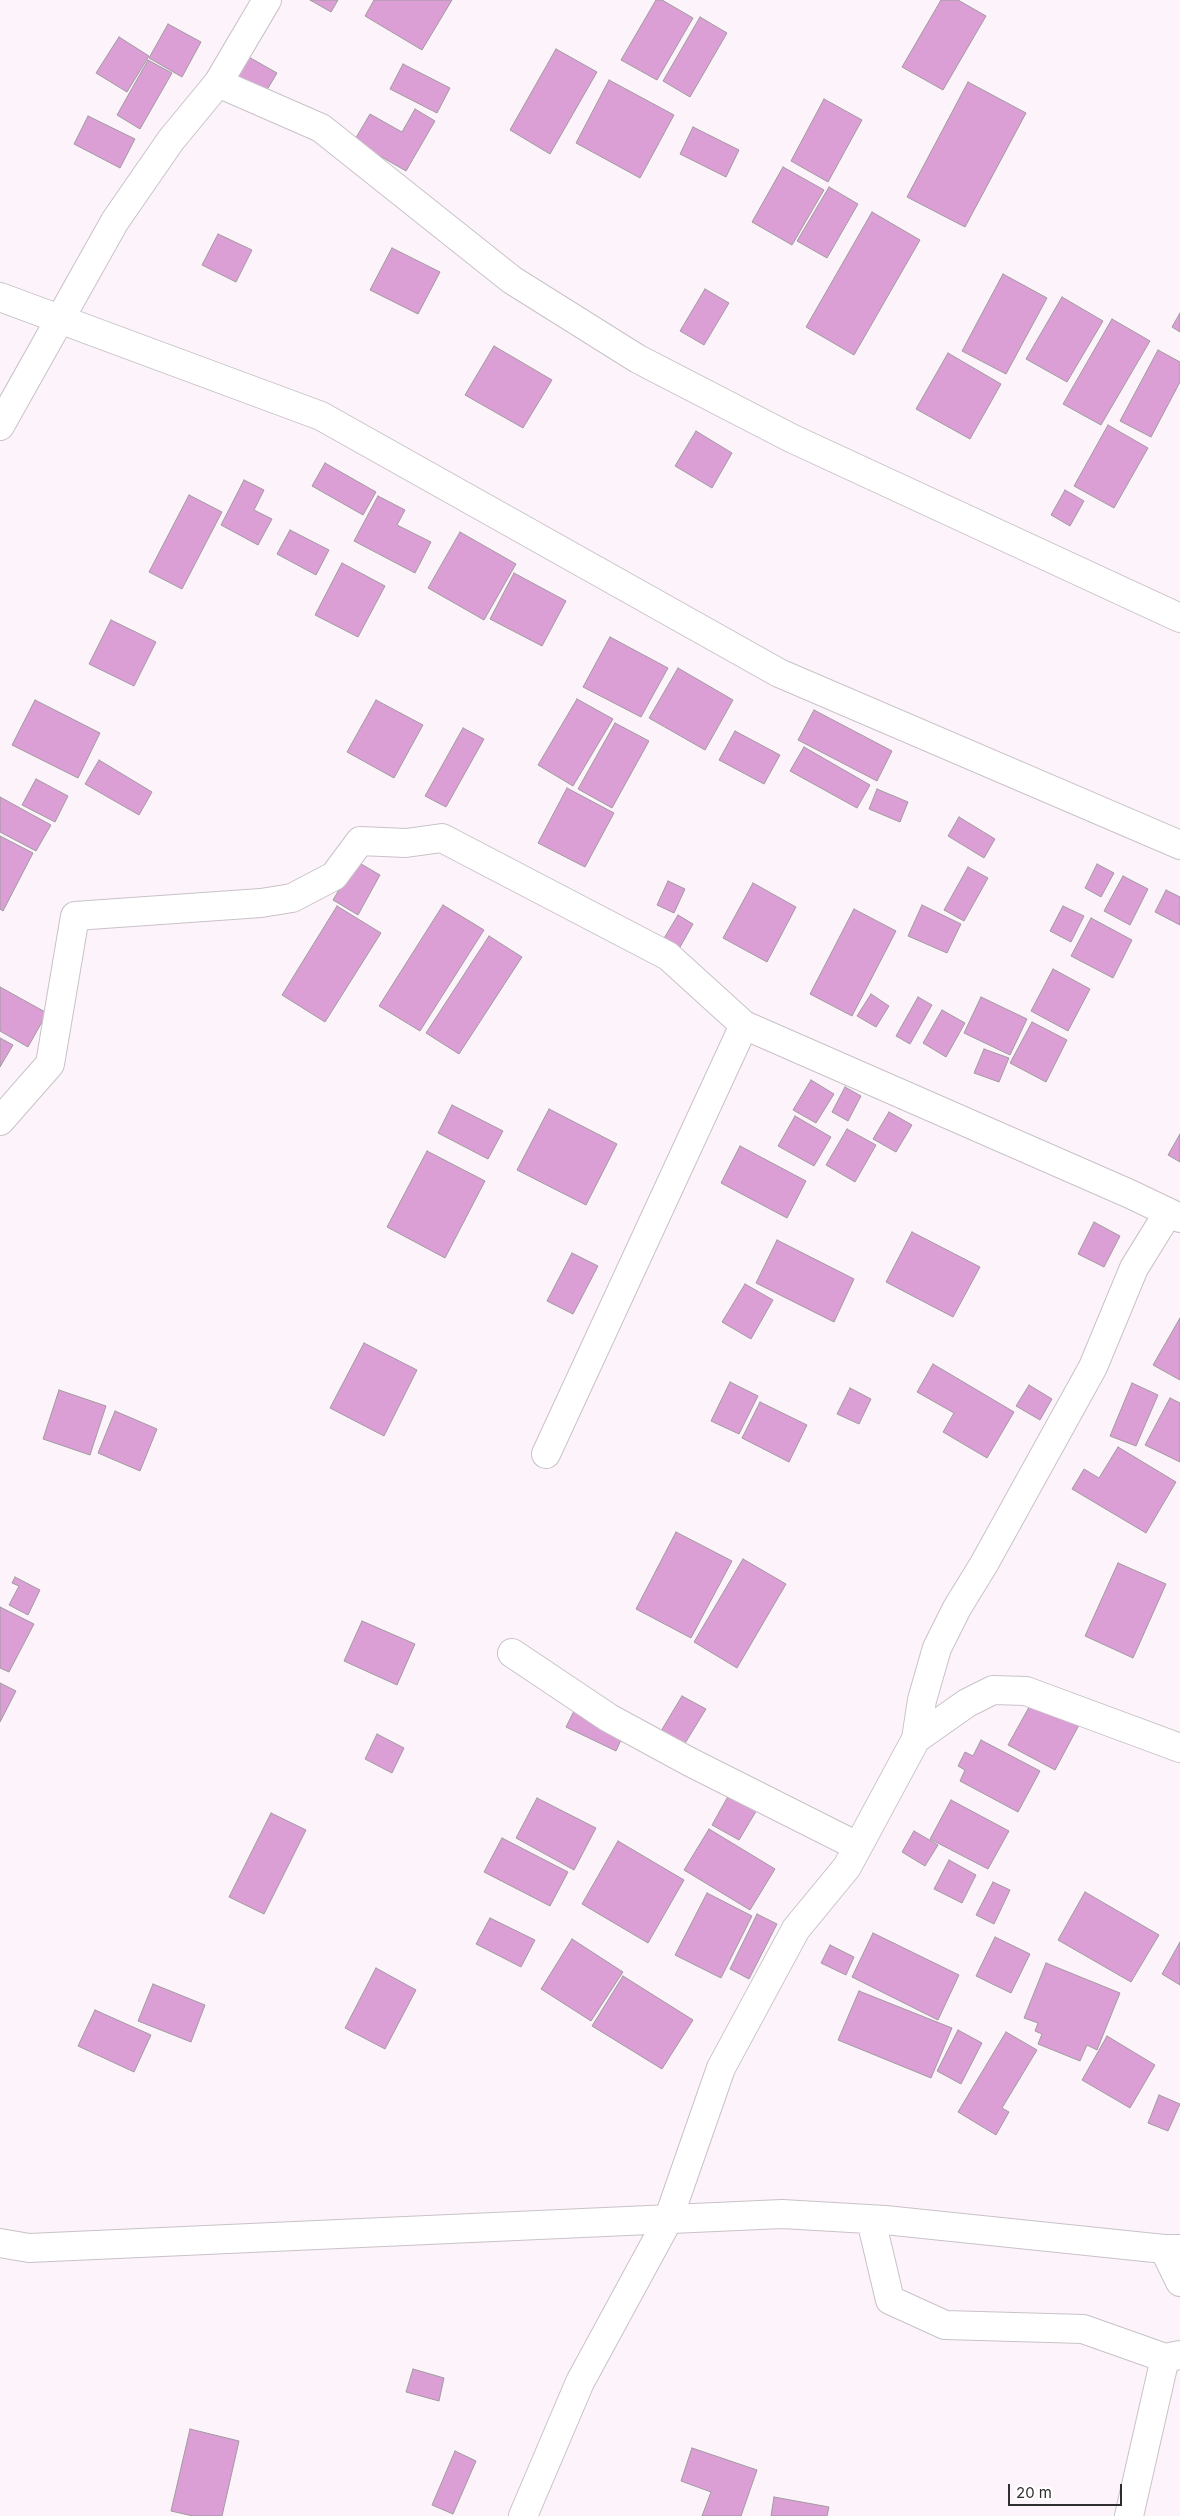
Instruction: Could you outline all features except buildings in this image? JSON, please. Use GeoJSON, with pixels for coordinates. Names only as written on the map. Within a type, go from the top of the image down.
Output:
{"type":"FeatureCollection","features":[{"type":"Feature","properties":{"kind":"street"},"geometry":{"type":"LineString","coordinates":[[0,426],[115,221],[171,140],[218,83],[267,0]]}},
{"type":"Feature","properties":{"kind":"street"},"geometry":{"type":"LineString","coordinates":[[218,83],[321,128],[512,280],[638,359],[791,438],[1180,618]]}},
{"type":"Feature","properties":{"kind":"street"},"geometry":{"type":"LineString","coordinates":[[0,297],[59,321],[321,416],[779,673],[1180,845]]}},
{"type":"Feature","properties":{"kind":"street"},"geometry":{"type":"LineString","coordinates":[[0,1121],[50,1064],[75,916],[261,903],[292,898],[334,876],[360,841],[406,843],[442,838],[668,956],[744,1025],[1121,1190],[1174,1216],[1134,1268],[1093,1368],[984,1564],[957,1608],[938,1648],[922,1700],[916,1739],[847,1867],[796,1929],[721,2068],[668,2220],[580,2382],[523,2516]]}},
{"type":"Feature","properties":{"kind":"street"},"geometry":{"type":"LineString","coordinates":[[546,1454],[744,1025]]}},
{"type":"Feature","properties":{"kind":"street"},"geometry":{"type":"LineString","coordinates":[[512,1653],[617,1722],[690,1762],[858,1846]]}},
{"type":"Feature","properties":{"kind":"street"},"geometry":{"type":"LineString","coordinates":[[916,1739],[967,1704],[993,1690],[1010,1690],[1026,1691],[1180,1748]]}},
{"type":"Feature","properties":{"kind":"street"},"geometry":{"type":"LineString","coordinates":[[0,2243],[29,2248],[782,2214],[871,2220],[1172,2249],[1180,2282]]}},
{"type":"Feature","properties":{"kind":"street"},"geometry":{"type":"LineString","coordinates":[[871,2220],[890,2300],[945,2326],[1083,2329],[1173,2357],[1129,2516]]}}]}
